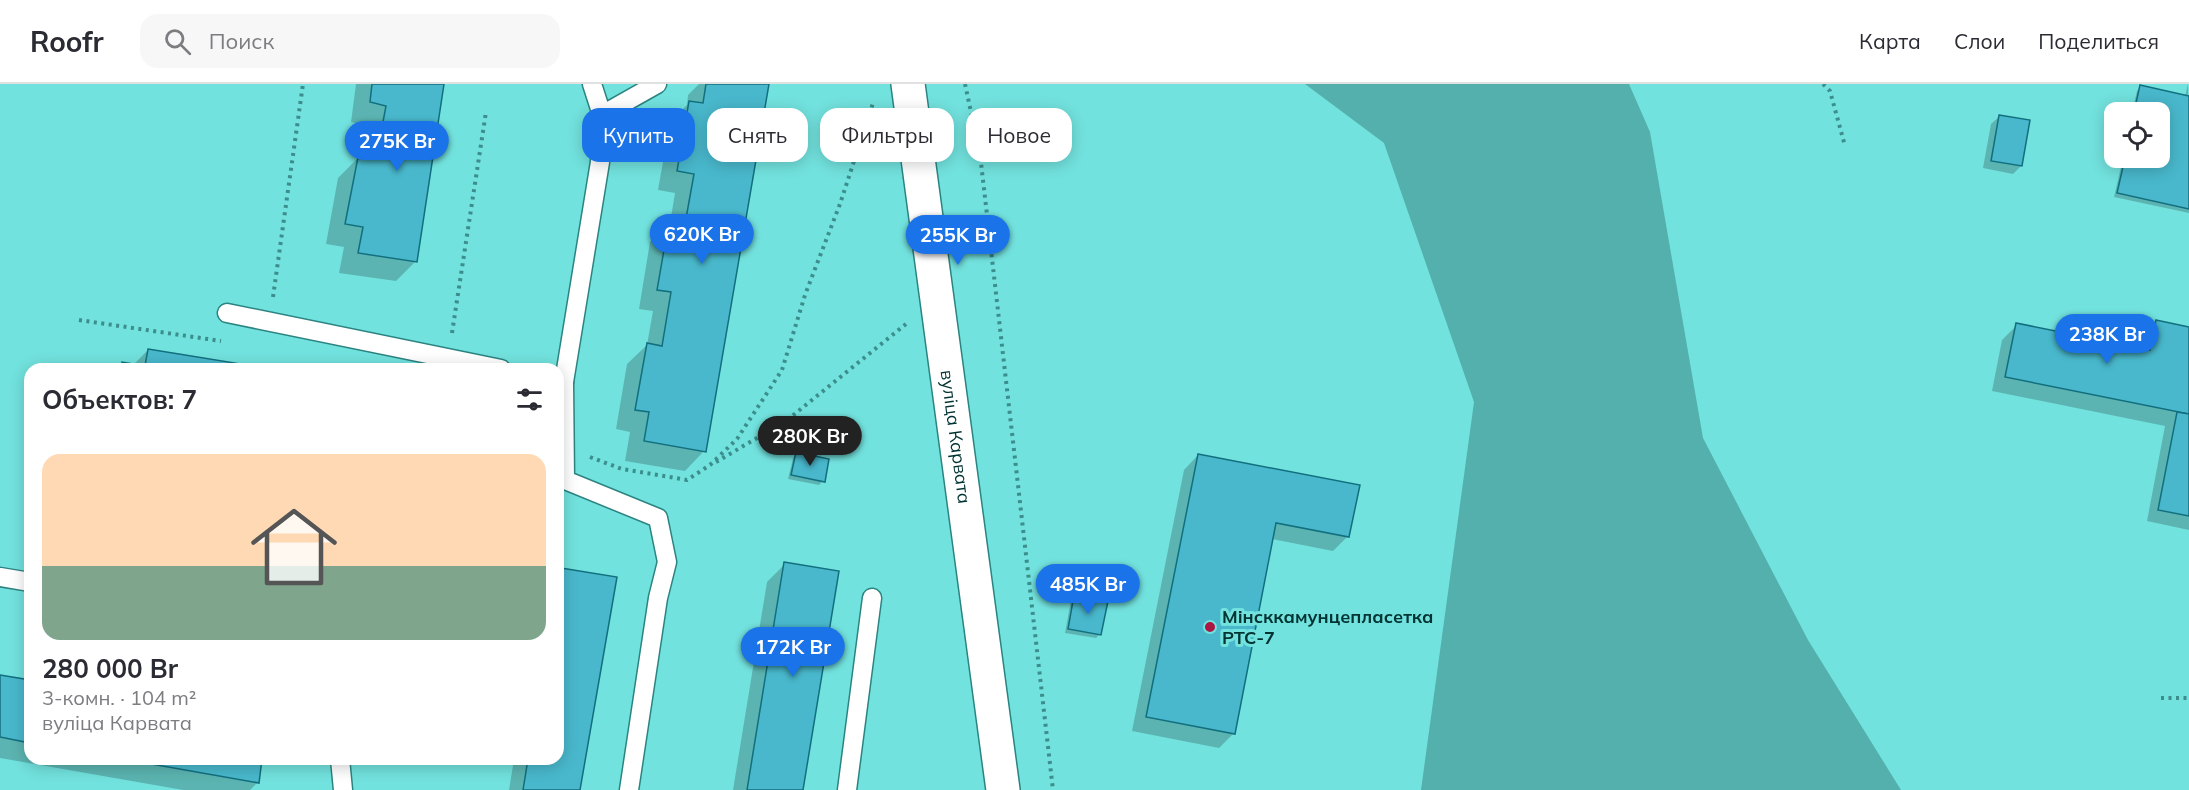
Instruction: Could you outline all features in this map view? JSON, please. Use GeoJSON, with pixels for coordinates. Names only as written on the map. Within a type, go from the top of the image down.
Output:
{"type":"FeatureCollection","features":[{"type":"Feature","properties":{"kind":"street","name":"вуліца Карвата"},"geometry":{"type":"LineString","coordinates":[[908,84],[1004,790]]}},
{"type":"Feature","properties":{"kind":"lane"},"geometry":{"type":"LineString","coordinates":[[592,84],[600,108]]}},
{"type":"Feature","properties":{"kind":"lane"},"geometry":{"type":"LineString","coordinates":[[614,108],[657,84]]}},
{"type":"Feature","properties":{"kind":"lane"},"geometry":{"type":"LineString","coordinates":[[564,364],[600,162]]}},
{"type":"Feature","properties":{"kind":"lane"},"geometry":{"type":"LineString","coordinates":[[227,313],[472,363]]}},
{"type":"Feature","properties":{"kind":"lane"},"geometry":{"type":"LineString","coordinates":[[564,431],[565,480],[658,518],[667,562],[658,598],[628,790]]}},
{"type":"Feature","properties":{"kind":"lane"},"geometry":{"type":"LineString","coordinates":[[0,577],[24,581]]}},
{"type":"Feature","properties":{"kind":"lane"},"geometry":{"type":"LineString","coordinates":[[847,790],[872,598]]}},
{"type":"Feature","properties":{"kind":"lane"},"geometry":{"type":"LineString","coordinates":[[341,765],[343,790]]}},
{"type":"Feature","properties":{"kind":"path"},"geometry":{"type":"LineString","coordinates":[[277,255],[303,84]]}},
{"type":"Feature","properties":{"kind":"path"},"geometry":{"type":"LineString","coordinates":[[965,84],[981,154],[1053,790]]}},
{"type":"Feature","properties":{"kind":"path"},"geometry":{"type":"LineString","coordinates":[[1822,84],[1830,91],[1845,146]]}},
{"type":"Feature","properties":{"kind":"path"},"geometry":{"type":"LineString","coordinates":[[710,465],[737,438],[782,370],[805,294],[840,204],[873,103]]}},
{"type":"Feature","properties":{"kind":"path"},"geometry":{"type":"LineString","coordinates":[[448,358],[486,112]]}},
{"type":"Feature","properties":{"kind":"path"},"geometry":{"type":"LineString","coordinates":[[565,448],[622,469],[687,480],[786,421],[906,324]]}},
{"type":"Feature","properties":{"kind":"path"},"geometry":{"type":"LineString","coordinates":[[2161,698],[2189,698]]}},
{"type":"Feature","properties":{"kind":"shaded area"},"geometry":{"type":"Polygon","coordinates":[[[1305,84],[1629,84],[1650,132],[1703,438],[1808,640],[1901,790],[1421,790],[1474,402],[1384,143],[1305,84]]]}},
{"type":"Feature","properties":{"kind":"building"},"geometry":{"type":"Polygon","coordinates":[[[372,84],[444,84],[417,262],[358,253],[363,227],[345,224],[358,157],[376,159],[386,106],[370,102],[372,84]]]}},
{"type":"Feature","properties":{"kind":"building"},"geometry":{"type":"Polygon","coordinates":[[[706,84],[769,84],[765,108],[707,108],[707,162],[756,162],[706,452],[644,441],[649,412],[635,410],[647,343],[662,346],[671,292],[657,290],[669,221],[685,224],[694,174],[677,171],[679,162],[695,162],[695,108],[688,108],[689,101],[703,103],[706,84]]]}},
{"type":"Feature","properties":{"kind":"building"},"geometry":{"type":"Polygon","coordinates":[[[2140,85],[2189,96],[2189,209],[2117,193],[2123,168],[2170,168],[2170,102],[2136,102],[2140,85]]]}},
{"type":"Feature","properties":{"kind":"building"},"geometry":{"type":"Polygon","coordinates":[[[1999,115],[2030,120],[2022,166],[1991,161],[1999,115]]]}},
{"type":"Feature","properties":{"kind":"building"},"geometry":{"type":"Polygon","coordinates":[[[2156,320],[2189,327],[2189,414],[2005,377],[2016,323],[2150,350],[2156,320]]]}},
{"type":"Feature","properties":{"kind":"building"},"geometry":{"type":"Polygon","coordinates":[[[148,349],[235,363],[146,363],[148,349]]]}},
{"type":"Feature","properties":{"kind":"building"},"geometry":{"type":"Polygon","coordinates":[[[2177,412],[2189,414],[2189,516],[2158,510],[2177,412]]]}},
{"type":"Feature","properties":{"kind":"building"},"geometry":{"type":"Polygon","coordinates":[[[796,452],[829,459],[825,482],[791,475],[796,452]]]}},
{"type":"Feature","properties":{"kind":"building","name":"Мінсккамунцепласетка РТС-7"},"geometry":{"type":"Polygon","coordinates":[[[1198,454],[1360,485],[1349,537],[1276,523],[1235,734],[1146,717],[1198,454]]]}},
{"type":"Feature","properties":{"kind":"building"},"geometry":{"type":"Polygon","coordinates":[[[784,562],[839,571],[803,790],[747,790],[784,562]]]}},
{"type":"Feature","properties":{"kind":"building"},"geometry":{"type":"Polygon","coordinates":[[[564,568],[617,577],[580,790],[523,790],[527,765],[564,765],[564,568]]]}},
{"type":"Feature","properties":{"kind":"building"},"geometry":{"type":"Polygon","coordinates":[[[1074,595],[1108,601],[1101,635],[1068,629],[1074,595]]]}},
{"type":"Feature","properties":{"kind":"building"},"geometry":{"type":"Polygon","coordinates":[[[0,675],[24,679],[24,742],[0,737],[0,675]]]}},
{"type":"Feature","properties":{"kind":"building"},"geometry":{"type":"Polygon","coordinates":[[[157,765],[261,765],[259,783],[157,765]]]}},
{"type":"Feature","properties":{"kind":"place","name":"Мінсккамунцепласетка РТС-7"},"geometry":{"type":"Point","coordinates":[1210,627]}}]}
